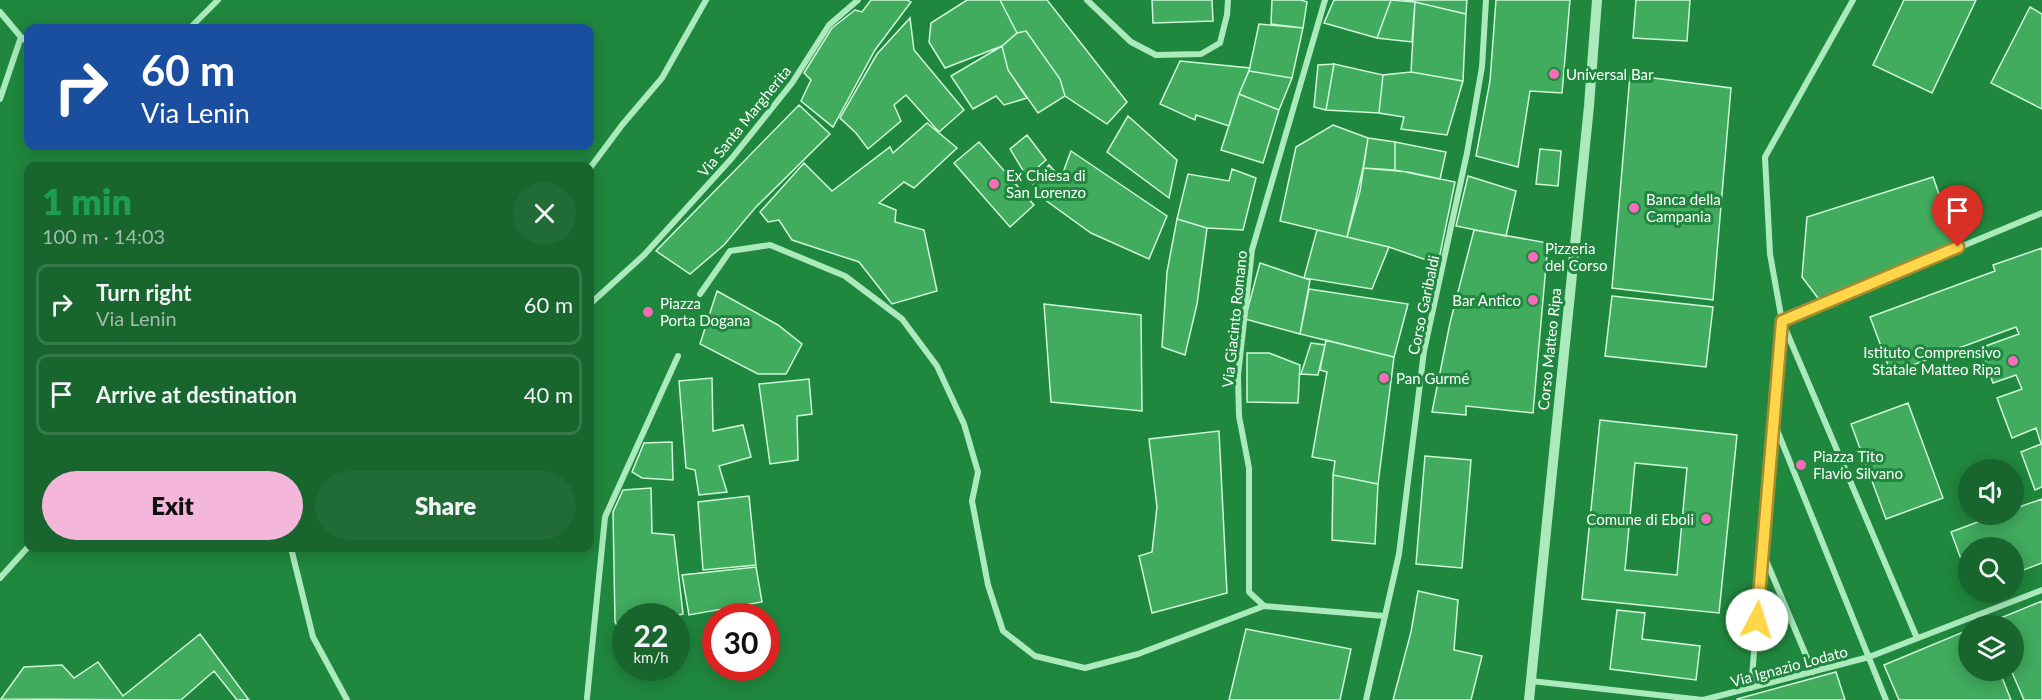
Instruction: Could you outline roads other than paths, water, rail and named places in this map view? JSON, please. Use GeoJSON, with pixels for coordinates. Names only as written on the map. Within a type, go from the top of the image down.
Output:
{"type":"FeatureCollection","features":[{"type":"Feature","properties":{"kind":"street"},"geometry":{"type":"LineString","coordinates":[[194,24],[218,0]]}},
{"type":"Feature","properties":{"kind":"street"},"geometry":{"type":"LineString","coordinates":[[594,163],[662,78],[706,0]]}},
{"type":"Feature","properties":{"kind":"street","name":"Via Santa Margherita"},"geometry":{"type":"LineString","coordinates":[[594,300],[644,255],[732,158],[792,83],[829,25],[858,0]]}},
{"type":"Feature","properties":{"kind":"street"},"geometry":{"type":"LineString","coordinates":[[1087,0],[1131,42],[1156,55],[1201,54],[1220,43],[1227,15],[1227,0]]}},
{"type":"Feature","properties":{"kind":"street","name":"Via Giacinto Romano"},"geometry":{"type":"LineString","coordinates":[[1264,606],[1249,592],[1249,468],[1239,417],[1238,375],[1252,250],[1325,0]]}},
{"type":"Feature","properties":{"kind":"street","name":"Corso Garibaldi"},"geometry":{"type":"LineString","coordinates":[[1366,700],[1399,554],[1424,351],[1465,166],[1482,67],[1486,0]]}},
{"type":"Feature","properties":{"kind":"street","name":"Corso Matteo Ripa"},"geometry":{"type":"LineString","coordinates":[[1529,700],[1589,106],[1597,0]]}},
{"type":"Feature","properties":{"kind":"street"},"geometry":{"type":"LineString","coordinates":[[1853,0],[1765,157],[1770,254],[1782,321],[1917,638]]}},
{"type":"Feature","properties":{"kind":"street"},"geometry":{"type":"LineString","coordinates":[[0,12],[24,39]]}},
{"type":"Feature","properties":{"kind":"street"},"geometry":{"type":"LineString","coordinates":[[0,99],[21,37]]}},
{"type":"Feature","properties":{"kind":"street"},"geometry":{"type":"LineString","coordinates":[[1782,321],[2042,213]]}},
{"type":"Feature","properties":{"kind":"street"},"geometry":{"type":"LineString","coordinates":[[700,294],[730,251],[770,245],[845,276],[902,320],[937,366],[964,423],[978,472],[972,501],[988,585],[1003,631],[1035,656],[1085,668],[1138,654],[1264,606],[1384,616]]}},
{"type":"Feature","properties":{"kind":"street"},"geometry":{"type":"LineString","coordinates":[[1751,688],[1782,321]]}},
{"type":"Feature","properties":{"kind":"street"},"geometry":{"type":"LineString","coordinates":[[587,698],[605,517],[678,356]]}},
{"type":"Feature","properties":{"kind":"street"},"geometry":{"type":"LineString","coordinates":[[1774,422],[1886,700]]}},
{"type":"Feature","properties":{"kind":"street"},"geometry":{"type":"LineString","coordinates":[[0,578],[24,551]]}},
{"type":"Feature","properties":{"kind":"street"},"geometry":{"type":"LineString","coordinates":[[1762,551],[1813,672]]}},
{"type":"Feature","properties":{"kind":"street"},"geometry":{"type":"LineString","coordinates":[[292,552],[314,637],[348,700]]}},
{"type":"Feature","properties":{"kind":"street","name":"Via Ignazio Lodato"},"geometry":{"type":"LineString","coordinates":[[1531,681],[1703,700],[1869,657],[2042,590]]}},
{"type":"Feature","properties":{"kind":"place","name":"Universal Bar"},"geometry":{"type":"Point","coordinates":[1554,74]}},
{"type":"Feature","properties":{"kind":"place","name":"Ex Chiesa di San Lorenzo"},"geometry":{"type":"Point","coordinates":[994,184]}},
{"type":"Feature","properties":{"kind":"place","name":"Banca della Campania"},"geometry":{"type":"Point","coordinates":[1634,208]}},
{"type":"Feature","properties":{"kind":"place","name":"Pizzeria del Corso"},"geometry":{"type":"Point","coordinates":[1533,257]}},
{"type":"Feature","properties":{"kind":"place","name":"Bar Antico"},"geometry":{"type":"Point","coordinates":[1533,300]}},
{"type":"Feature","properties":{"kind":"place","name":"Piazza Porta Dogana"},"geometry":{"type":"Point","coordinates":[648,312]}},
{"type":"Feature","properties":{"kind":"place","name":"Istituto Comprensivo Statale Matteo Ripa"},"geometry":{"type":"Point","coordinates":[2013,361]}},
{"type":"Feature","properties":{"kind":"place","name":"Pan Gurmé"},"geometry":{"type":"Point","coordinates":[1384,378]}},
{"type":"Feature","properties":{"kind":"place","name":"Piazza Tito Flavio Silvano"},"geometry":{"type":"Point","coordinates":[1801,465]}},
{"type":"Feature","properties":{"kind":"place","name":"Comune di Eboli"},"geometry":{"type":"Point","coordinates":[1706,519]}}]}
